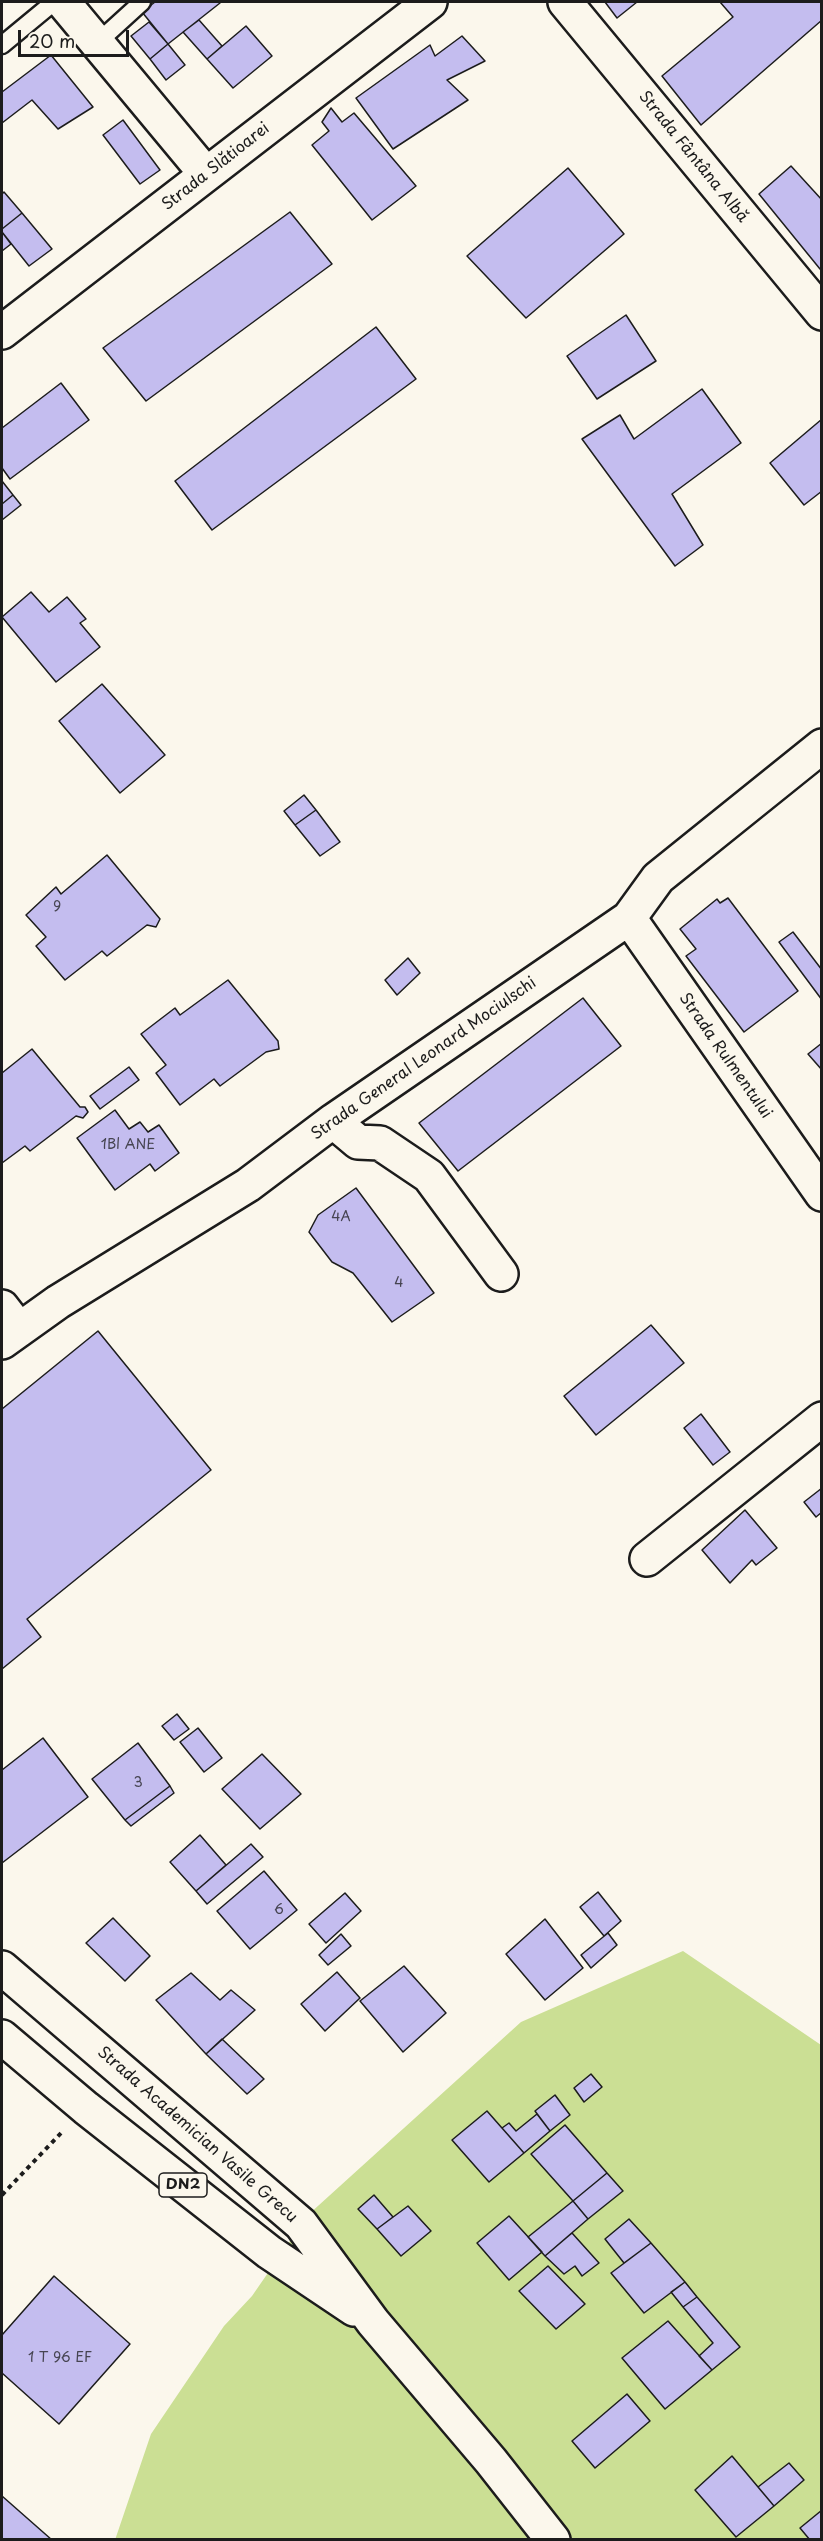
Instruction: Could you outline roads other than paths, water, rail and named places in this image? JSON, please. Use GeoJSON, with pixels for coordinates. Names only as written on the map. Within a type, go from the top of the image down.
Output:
{"type":"FeatureCollection","features":[{"type":"Feature","properties":{"kind":"street"},"geometry":{"type":"LineString","coordinates":[[63,2],[206,174]]}},
{"type":"Feature","properties":{"kind":"street","name":"Strada Slătioarei"},"geometry":{"type":"LineString","coordinates":[[2,332],[430,2]]}},
{"type":"Feature","properties":{"kind":"street","name":"Strada Fântâna Albă"},"geometry":{"type":"LineString","coordinates":[[565,2],[822,313]]}},
{"type":"Feature","properties":{"kind":"street","name":"Strada General Leonard Mociulschi"},"geometry":{"type":"LineString","coordinates":[[7,1326],[58,1302],[248,1185],[333,1121],[629,918],[658,878],[822,746]]}},
{"type":"Feature","properties":{"kind":"street","name":"Strada Rulmentului"},"geometry":{"type":"LineString","coordinates":[[629,918],[822,1194]]}},
{"type":"Feature","properties":{"kind":"street"},"geometry":{"type":"LineString","coordinates":[[333,1121],[358,1142],[380,1143],[429,1176],[501,1274]]}},
{"type":"Feature","properties":{"kind":"street"},"geometry":{"type":"LineString","coordinates":[[647,1559],[822,1419]]}},
{"type":"Feature","properties":{"kind":"street","name":"Strada Academician Vasile Grecu"},"geometry":{"type":"LineString","coordinates":[[2,1968],[301,2224],[373,2322],[491,2461],[553,2540]]}},
{"type":"Feature","properties":{"kind":"street","name":"Strada Academician Vasile Grecu"},"geometry":{"type":"LineString","coordinates":[[2,2037],[86,2108],[268,2252],[373,2322]]}},
{"type":"Feature","properties":{"kind":"lane"},"geometry":{"type":"LineString","coordinates":[[2,45],[54,2]]}},
{"type":"Feature","properties":{"kind":"lane"},"geometry":{"type":"LineString","coordinates":[[97,43],[142,2]]}}]}
